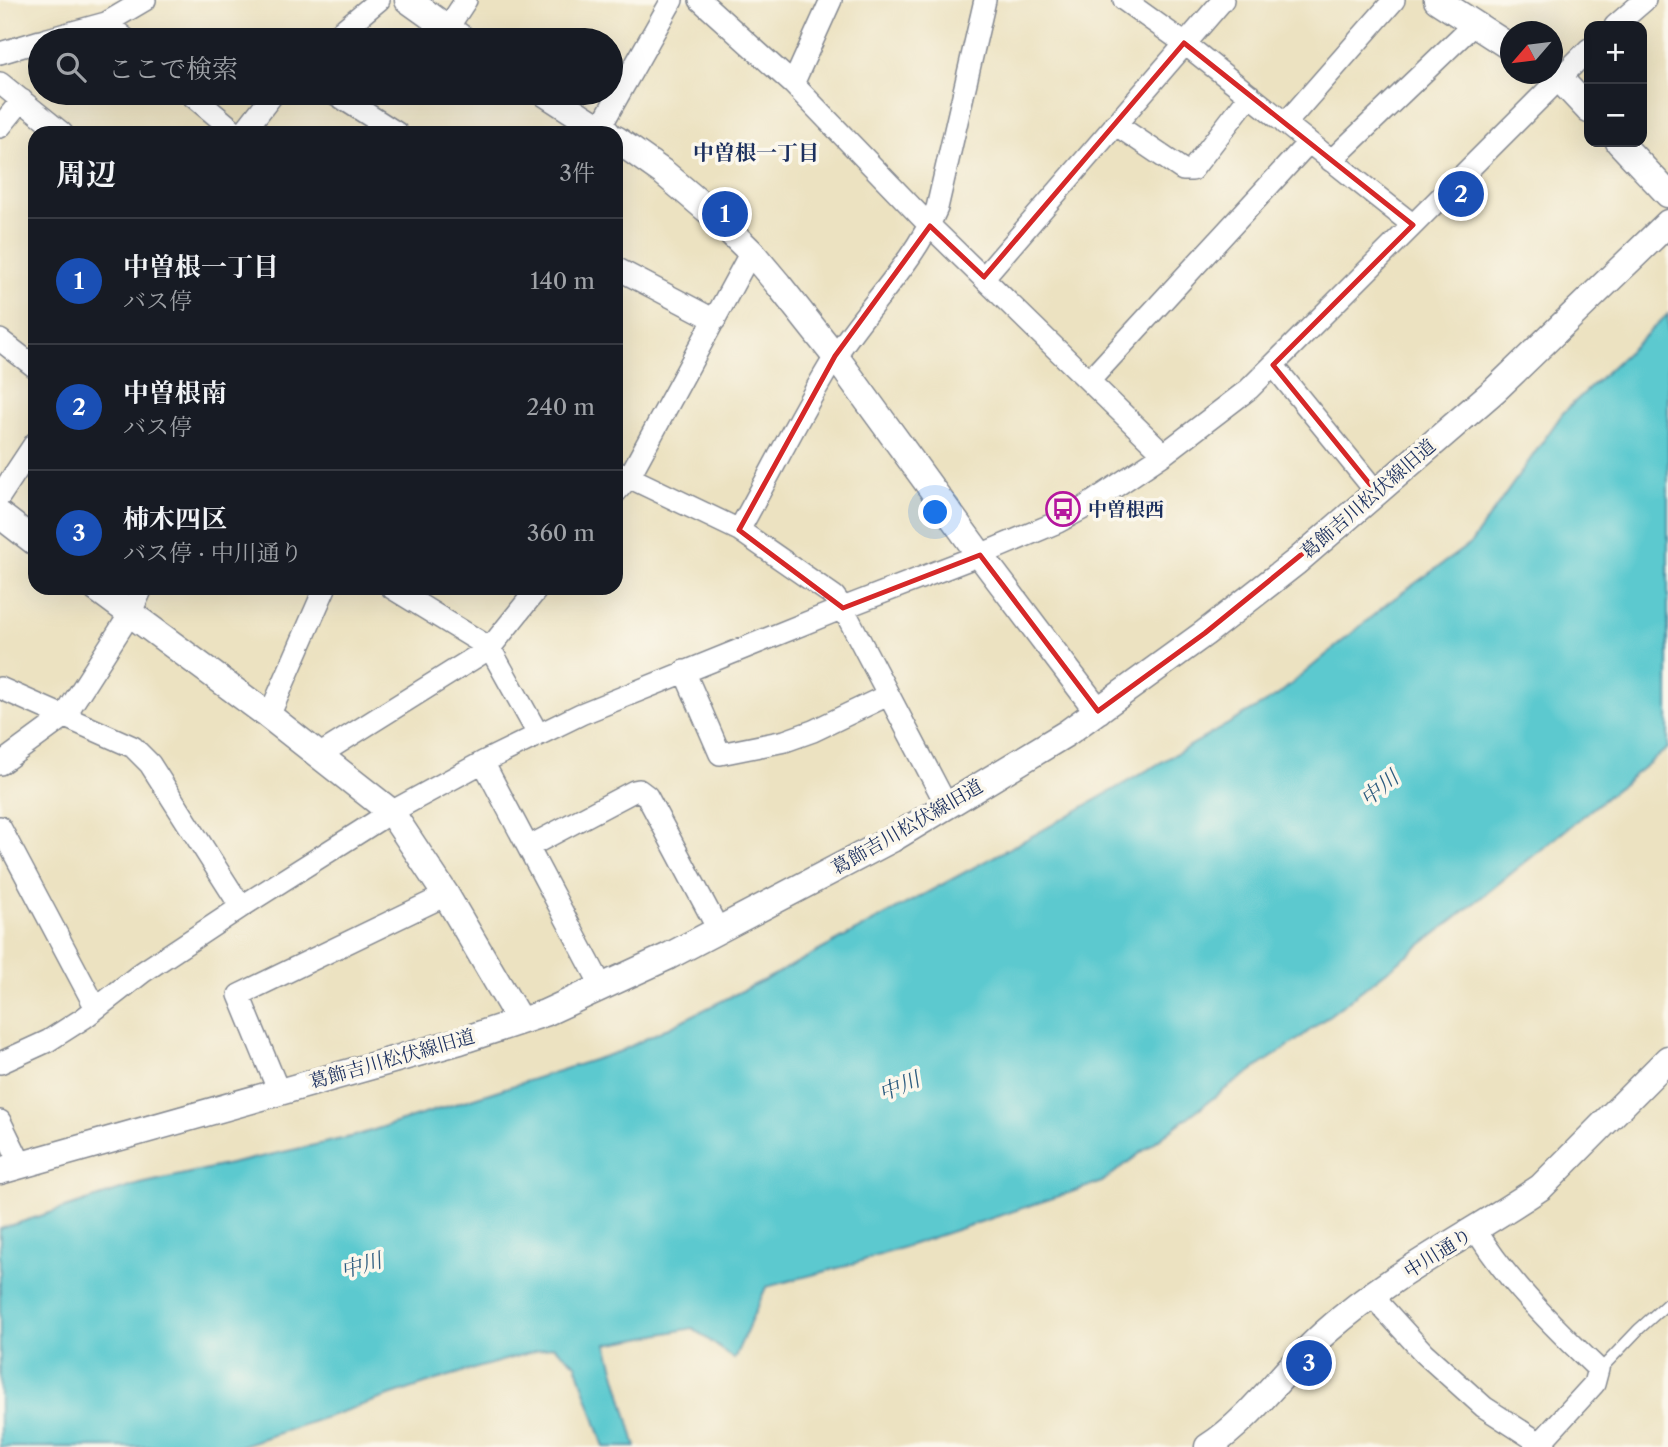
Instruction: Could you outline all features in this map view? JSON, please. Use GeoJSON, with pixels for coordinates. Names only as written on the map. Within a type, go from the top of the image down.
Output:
{"type":"FeatureCollection","features":[{"type":"Feature","properties":{"kind":"street"},"geometry":{"type":"LineString","coordinates":[[88,28],[106,23],[145,0]]}},
{"type":"Feature","properties":{"kind":"street"},"geometry":{"type":"LineString","coordinates":[[345,28],[379,0]]}},
{"type":"Feature","properties":{"kind":"street"},"geometry":{"type":"LineString","coordinates":[[408,0],[448,28]]}},
{"type":"Feature","properties":{"kind":"street"},"geometry":{"type":"LineString","coordinates":[[458,28],[466,0]]}},
{"type":"Feature","properties":{"kind":"street"},"geometry":{"type":"LineString","coordinates":[[623,97],[671,0]]}},
{"type":"Feature","properties":{"kind":"street"},"geometry":{"type":"LineString","coordinates":[[700,0],[793,85],[930,226],[1164,454]]}},
{"type":"Feature","properties":{"kind":"street"},"geometry":{"type":"LineString","coordinates":[[793,85],[831,0]]}},
{"type":"Feature","properties":{"kind":"street"},"geometry":{"type":"LineString","coordinates":[[739,530],[835,356],[902,270],[930,226],[937,208],[985,0]]}},
{"type":"Feature","properties":{"kind":"street"},"geometry":{"type":"LineString","coordinates":[[1124,0],[1184,43],[1413,225]]}},
{"type":"Feature","properties":{"kind":"street"},"geometry":{"type":"LineString","coordinates":[[984,277],[1223,0]]}},
{"type":"Feature","properties":{"kind":"street"},"geometry":{"type":"LineString","coordinates":[[1285,124],[1394,0]]}},
{"type":"Feature","properties":{"kind":"street"},"geometry":{"type":"LineString","coordinates":[[1437,0],[1500,41]]}},
{"type":"Feature","properties":{"kind":"street"},"geometry":{"type":"LineString","coordinates":[[1621,21],[1645,0]]}},
{"type":"Feature","properties":{"kind":"street"},"geometry":{"type":"LineString","coordinates":[[106,23],[112,28]]}},
{"type":"Feature","properties":{"kind":"street"},"geometry":{"type":"LineString","coordinates":[[1331,161],[1474,24]]}},
{"type":"Feature","properties":{"kind":"street"},"geometry":{"type":"LineString","coordinates":[[0,53],[28,45]]}},
{"type":"Feature","properties":{"kind":"street"},"geometry":{"type":"LineString","coordinates":[[1563,70],[1584,53]]}},
{"type":"Feature","properties":{"kind":"street"},"geometry":{"type":"LineString","coordinates":[[0,83],[28,105]]}},
{"type":"Feature","properties":{"kind":"street"},"geometry":{"type":"LineString","coordinates":[[0,1063],[48,1041],[143,972],[241,907],[391,812],[482,762],[538,734],[684,671],[980,555],[1082,509],[1164,454],[1249,389],[1413,225],[1547,84]]}},
{"type":"Feature","properties":{"kind":"street"},"geometry":{"type":"LineString","coordinates":[[1563,84],[1584,105]]}},
{"type":"Feature","properties":{"kind":"street"},"geometry":{"type":"LineString","coordinates":[[1115,124],[1183,170],[1192,170],[1250,95]]}},
{"type":"Feature","properties":{"kind":"street"},"geometry":{"type":"LineString","coordinates":[[0,127],[22,100]]}},
{"type":"Feature","properties":{"kind":"street"},"geometry":{"type":"LineString","coordinates":[[28,105],[54,126]]}},
{"type":"Feature","properties":{"kind":"street"},"geometry":{"type":"LineString","coordinates":[[203,105],[229,126]]}},
{"type":"Feature","properties":{"kind":"street"},"geometry":{"type":"LineString","coordinates":[[248,126],[265,105]]}},
{"type":"Feature","properties":{"kind":"street"},"geometry":{"type":"LineString","coordinates":[[353,105],[386,126]]}},
{"type":"Feature","properties":{"kind":"street"},"geometry":{"type":"LineString","coordinates":[[563,105],[594,126]]}},
{"type":"Feature","properties":{"kind":"street"},"geometry":{"type":"LineString","coordinates":[[608,126],[619,105]]}},
{"type":"Feature","properties":{"kind":"street"},"geometry":{"type":"LineString","coordinates":[[1090,381],[1308,143]]}},
{"type":"Feature","properties":{"kind":"street"},"geometry":{"type":"LineString","coordinates":[[623,146],[690,194],[751,252],[835,356],[1098,711]]}},
{"type":"Feature","properties":{"kind":"street"},"geometry":{"type":"LineString","coordinates":[[1624,147],[1668,194]]}},
{"type":"Feature","properties":{"kind":"street","name":"葛飾吉川松伏線旧道"},"geometry":{"type":"LineString","coordinates":[[11,1167],[460,1041],[545,1013],[719,931],[892,839],[1024,760],[1098,711],[1296,562],[1496,389],[1668,223]]}},
{"type":"Feature","properties":{"kind":"street"},"geometry":{"type":"LineString","coordinates":[[623,475],[715,320],[751,252]]}},
{"type":"Feature","properties":{"kind":"street"},"geometry":{"type":"LineString","coordinates":[[623,272],[715,320]]}},
{"type":"Feature","properties":{"kind":"street"},"geometry":{"type":"LineString","coordinates":[[0,341],[28,362]]}},
{"type":"Feature","properties":{"kind":"street"},"geometry":{"type":"LineString","coordinates":[[1273,365],[1377,493]]}},
{"type":"Feature","properties":{"kind":"street"},"geometry":{"type":"LineString","coordinates":[[0,496],[28,454]]}},
{"type":"Feature","properties":{"kind":"street"},"geometry":{"type":"LineString","coordinates":[[623,481],[739,530],[834,596],[843,608],[947,806]]}},
{"type":"Feature","properties":{"kind":"street"},"geometry":{"type":"LineString","coordinates":[[0,515],[28,536]]}},
{"type":"Feature","properties":{"kind":"street"},"geometry":{"type":"LineString","coordinates":[[105,595],[269,716],[391,812],[446,895],[520,1021]]}},
{"type":"Feature","properties":{"kind":"street"},"geometry":{"type":"LineString","coordinates":[[0,764],[64,717],[130,614],[139,595]]}},
{"type":"Feature","properties":{"kind":"street"},"geometry":{"type":"LineString","coordinates":[[269,716],[322,595]]}},
{"type":"Feature","properties":{"kind":"street"},"geometry":{"type":"LineString","coordinates":[[403,595],[490,648],[538,734]]}},
{"type":"Feature","properties":{"kind":"street"},"geometry":{"type":"LineString","coordinates":[[319,755],[490,648],[532,595]]}},
{"type":"Feature","properties":{"kind":"street"},"geometry":{"type":"LineString","coordinates":[[684,671],[720,754],[785,741],[813,731],[888,695]]}},
{"type":"Feature","properties":{"kind":"street"},"geometry":{"type":"LineString","coordinates":[[0,688],[134,747],[150,764],[241,907]]}},
{"type":"Feature","properties":{"kind":"street"},"geometry":{"type":"LineString","coordinates":[[482,762],[602,987]]}},
{"type":"Feature","properties":{"kind":"street"},"geometry":{"type":"LineString","coordinates":[[528,847],[639,790],[648,796],[719,931]]}},
{"type":"Feature","properties":{"kind":"street"},"geometry":{"type":"LineString","coordinates":[[0,827],[96,1008]]}},
{"type":"Feature","properties":{"kind":"street"},"geometry":{"type":"LineString","coordinates":[[279,1093],[240,995],[446,895]]}},
{"type":"Feature","properties":{"kind":"street","name":"中川通り"},"geometry":{"type":"LineString","coordinates":[[1208,1447],[1251,1410],[1327,1331],[1372,1296],[1440,1250],[1541,1187],[1668,1059]]}},
{"type":"Feature","properties":{"kind":"street"},"geometry":{"type":"LineString","coordinates":[[0,1121],[11,1167]]}},
{"type":"Feature","properties":{"kind":"street"},"geometry":{"type":"LineString","coordinates":[[1372,1296],[1424,1353],[1484,1408],[1538,1444],[1594,1384],[1598,1369],[1548,1319],[1485,1245],[1476,1230]]}},
{"type":"Feature","properties":{"kind":"lane"},"geometry":{"type":"LineString","coordinates":[[1597,1374],[1639,1329],[1668,1303]]}},
{"type":"Feature","properties":{"kind":"highlighted area"},"geometry":{"type":"Polygon","coordinates":[[[1184,43],[1413,225],[1273,365],[1377,493],[1205,633],[1098,711],[980,555],[843,608],[739,530],[835,356],[930,226],[984,277],[1184,43]]]}},
{"type":"Feature","properties":{"kind":"water","name":"中川"},"geometry":{"type":"Polygon","coordinates":[[[1668,314],[1668,748],[1296,1041],[1221,1092],[1102,1182],[846,1266],[766,1287],[734,1359],[693,1328],[607,1344],[636,1447],[604,1447],[576,1364],[553,1346],[446,1377],[237,1447],[0,1447],[0,1229],[136,1185],[355,1136],[621,1051],[778,973],[1036,834],[1277,696],[1388,603],[1471,543],[1563,413],[1668,314]]]}},
{"type":"Feature","properties":{"kind":"place","name":"中曽根南"},"geometry":{"type":"Point","coordinates":[1461,194]}},
{"type":"Feature","properties":{"kind":"place","name":"中曽根一丁目"},"geometry":{"type":"Point","coordinates":[725,214]}},
{"type":"Feature","properties":{"kind":"place","name":"中曽根西"},"geometry":{"type":"Point","coordinates":[1063,509]}},
{"type":"Feature","properties":{"kind":"place","name":"柿木四区"},"geometry":{"type":"Point","coordinates":[1309,1363]}},
{"type":"Feature","properties":{"kind":"district","name":"中曽根一丁目"},"geometry":{"type":"Point","coordinates":[756,152]}}]}
